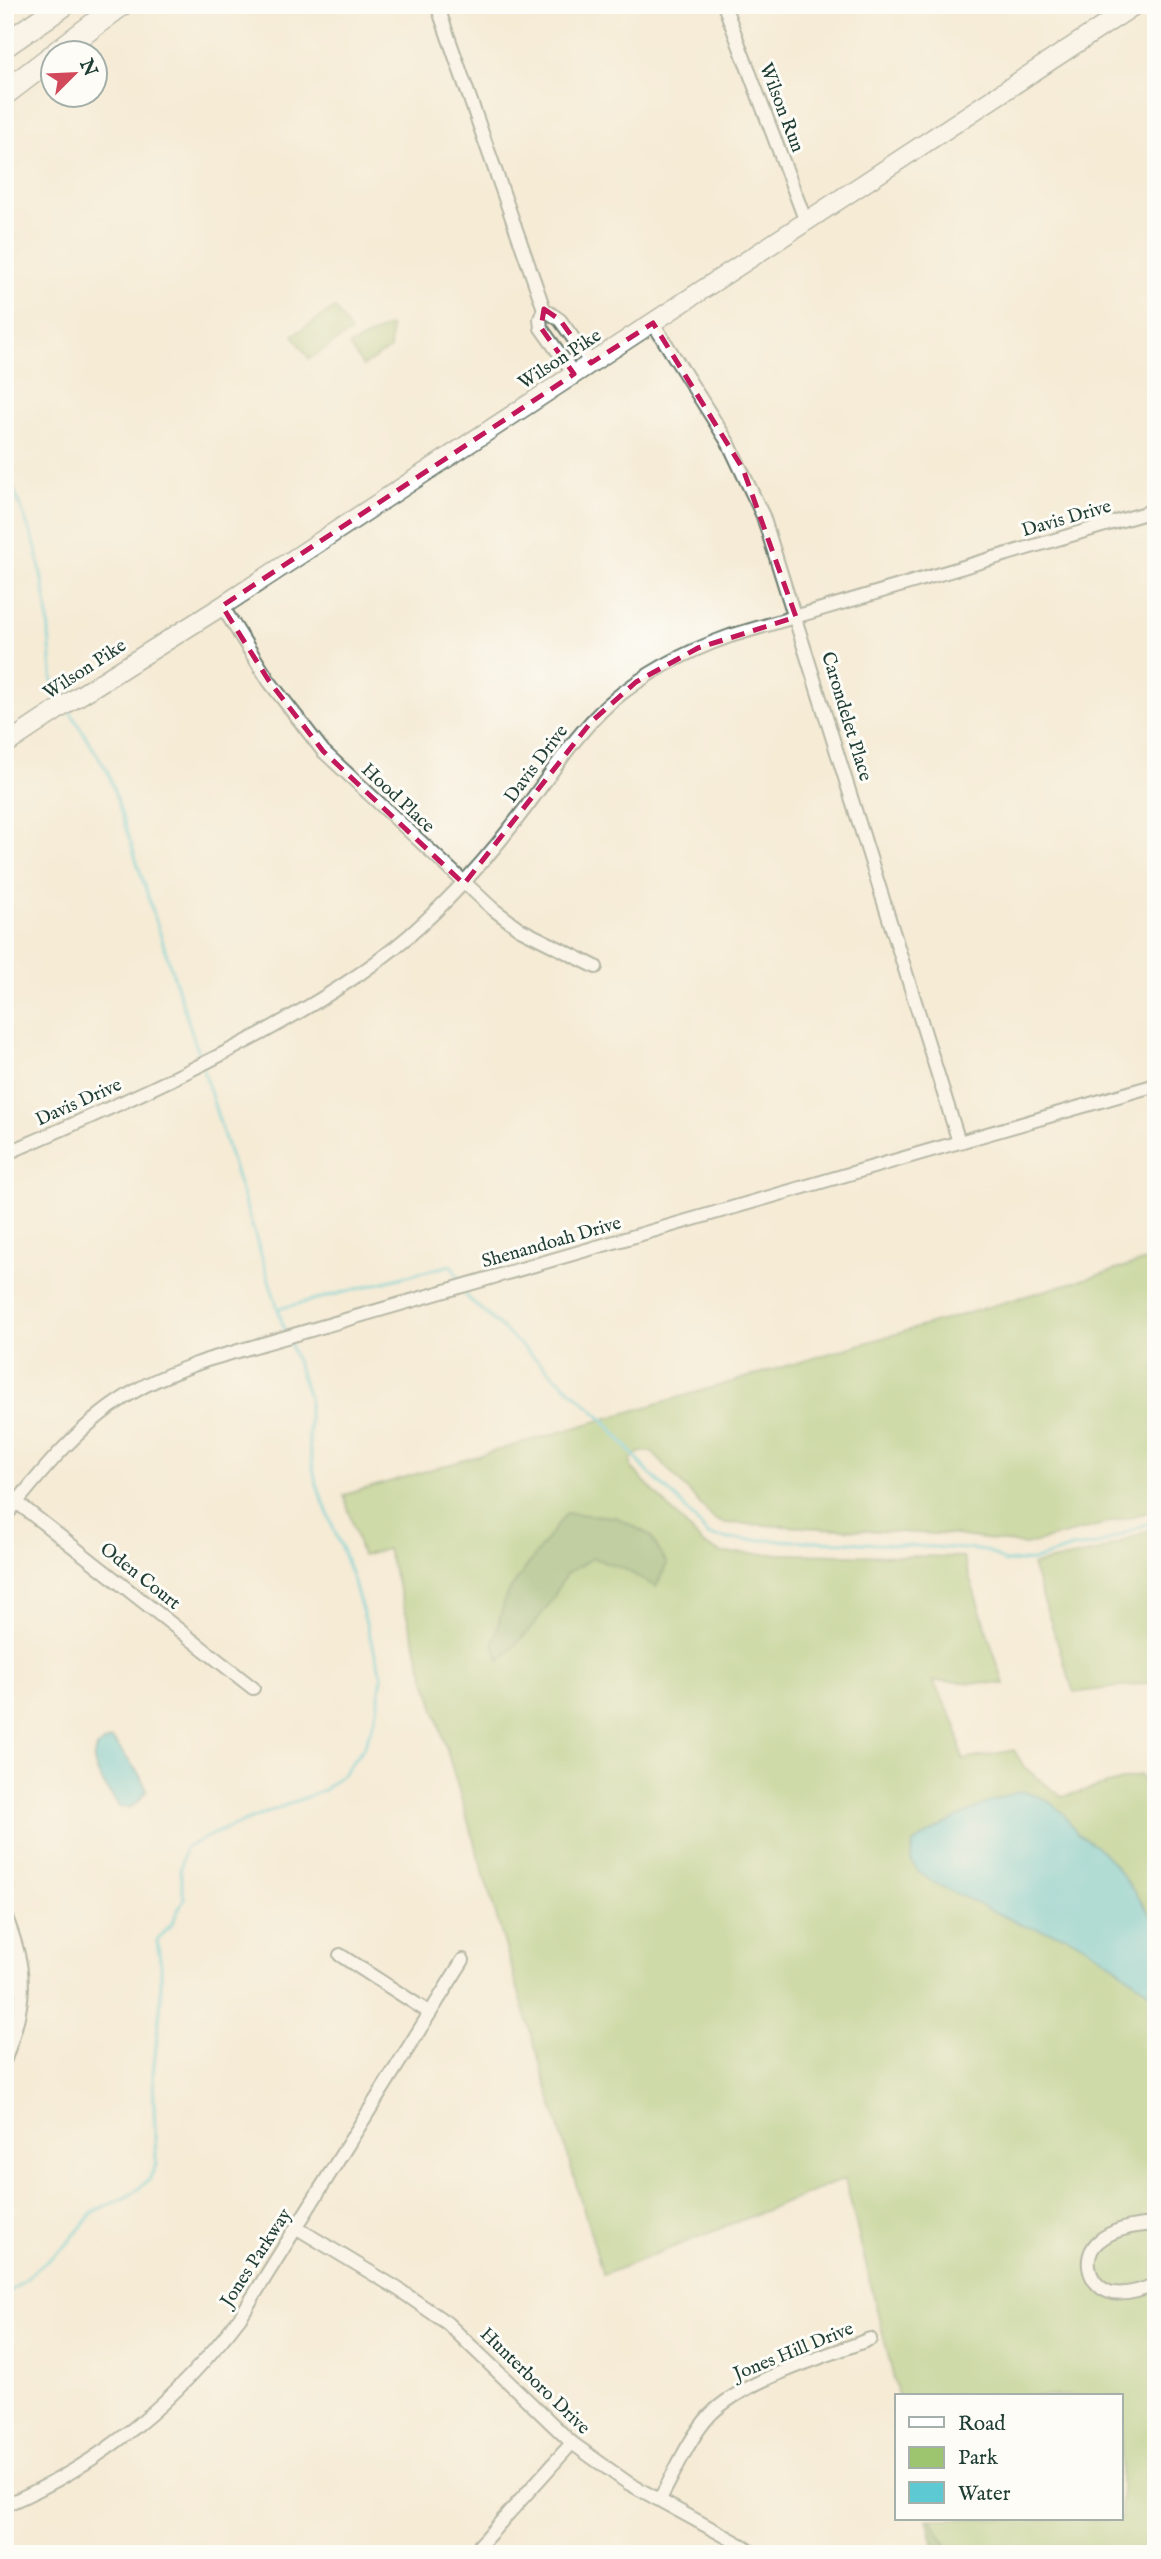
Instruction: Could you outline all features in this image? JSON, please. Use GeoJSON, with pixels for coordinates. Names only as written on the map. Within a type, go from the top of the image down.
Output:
{"type":"FeatureCollection","features":[{"type":"Feature","properties":{"kind":"highway"},"geometry":{"type":"LineString","coordinates":[[5,46],[63,5]]}},
{"type":"Feature","properties":{"kind":"highway"},"geometry":{"type":"LineString","coordinates":[[76,38],[120,5]]}},
{"type":"Feature","properties":{"kind":"highway"},"geometry":{"type":"LineString","coordinates":[[5,93],[38,68]]}},
{"type":"Feature","properties":{"kind":"main road","name":"Wilson Pike"},"geometry":{"type":"LineString","coordinates":[[5,744],[222,606],[1135,5]]}},
{"type":"Feature","properties":{"kind":"street"},"geometry":{"type":"LineString","coordinates":[[437,5],[544,309],[560,320],[590,363]]}},
{"type":"Feature","properties":{"kind":"street","name":"Wilson Run"},"geometry":{"type":"LineString","coordinates":[[724,5],[806,222]]}},
{"type":"Feature","properties":{"kind":"street"},"geometry":{"type":"LineString","coordinates":[[544,309],[540,319],[541,328],[574,374]]}},
{"type":"Feature","properties":{"kind":"street","name":"Carondelet Place"},"geometry":{"type":"LineString","coordinates":[[653,323],[743,469],[763,516],[959,1142]]}},
{"type":"Feature","properties":{"kind":"street","name":"Davis Drive"},"geometry":{"type":"LineString","coordinates":[[5,1154],[101,1113],[208,1062],[335,992],[407,938],[464,884],[499,843],[591,722],[636,682],[664,664],[698,648],[796,617],[1156,510]]}},
{"type":"Feature","properties":{"kind":"street","name":"Hood Place"},"geometry":{"type":"LineString","coordinates":[[222,606],[269,681],[323,751],[492,909],[520,929],[596,967]]}},
{"type":"Feature","properties":{"kind":"street","name":"Shenandoah Drive"},"geometry":{"type":"LineString","coordinates":[[5,1517],[80,1432],[105,1411],[136,1390],[207,1360],[1156,1085]]}},
{"type":"Feature","properties":{"kind":"street","name":"Oden Court"},"geometry":{"type":"LineString","coordinates":[[5,1493],[253,1688]]}},
{"type":"Feature","properties":{"kind":"street"},"geometry":{"type":"LineString","coordinates":[[5,1915],[16,1941],[24,1984],[17,2025],[5,2059]]}},
{"type":"Feature","properties":{"kind":"street"},"geometry":{"type":"LineString","coordinates":[[340,1955],[430,2013]]}},
{"type":"Feature","properties":{"kind":"street","name":"Jones Parkway"},"geometry":{"type":"LineString","coordinates":[[5,2505],[62,2478],[99,2456],[170,2397],[211,2356],[241,2316],[297,2228],[463,1960]]}},
{"type":"Feature","properties":{"kind":"street"},"geometry":{"type":"LineString","coordinates":[[1156,2224],[1129,2228],[1105,2236],[1092,2249],[1088,2264],[1095,2282],[1108,2292],[1125,2293],[1156,2284]]}},
{"type":"Feature","properties":{"kind":"street","name":"Hunterboro Drive"},"geometry":{"type":"LineString","coordinates":[[297,2228],[398,2289],[447,2323],[572,2443],[628,2483],[745,2547],[753,2554]]}},
{"type":"Feature","properties":{"kind":"street","name":"Jones Hill Drive"},"geometry":{"type":"LineString","coordinates":[[660,2499],[696,2434],[728,2398],[751,2385],[870,2339]]}},
{"type":"Feature","properties":{"kind":"street"},"geometry":{"type":"LineString","coordinates":[[472,2554],[572,2443]]}},
{"type":"Feature","properties":{"kind":"highlighted area"},"geometry":{"type":"Polygon","coordinates":[[[544,309],[560,320],[591,363],[653,323],[743,469],[796,617],[698,648],[636,682],[591,722],[464,884],[323,751],[269,681],[222,606],[574,374],[541,328],[544,309]]]}},
{"type":"Feature","properties":{"kind":"green space"},"geometry":{"type":"Polygon","coordinates":[[[335,308],[351,332],[309,359],[293,335],[335,308]]]}},
{"type":"Feature","properties":{"kind":"green space"},"geometry":{"type":"Polygon","coordinates":[[[389,326],[390,349],[363,366],[349,346],[389,326]]]}},
{"type":"Feature","properties":{"kind":"green space"},"geometry":{"type":"Polygon","coordinates":[[[1156,1258],[1156,1510],[1026,1545],[955,1535],[725,1523],[715,1520],[653,1453],[641,1452],[636,1455],[631,1460],[631,1467],[704,1545],[722,1553],[963,1557],[1004,1684],[933,1681],[956,1725],[963,1760],[1014,1750],[1024,1767],[1062,1797],[1140,1775],[1156,1804],[1156,2554],[953,2554],[931,2520],[1122,2520],[1122,2394],[898,2394],[845,2179],[603,2275],[387,1549],[362,1556],[344,1495],[1156,1258]]]}},
{"type":"Feature","properties":{"kind":"green space"},"geometry":{"type":"Polygon","coordinates":[[[566,1513],[616,1517],[650,1535],[667,1564],[656,1587],[622,1568],[593,1558],[566,1574],[551,1602],[528,1632],[500,1661],[493,1644],[506,1595],[566,1513]]]}},
{"type":"Feature","properties":{"kind":"green space"},"geometry":{"type":"Polygon","coordinates":[[[1156,1527],[1156,1682],[1074,1693],[1032,1565],[1100,1551],[1156,1527]]]}},
{"type":"Feature","properties":{"kind":"green space"},"geometry":{"type":"Polygon","coordinates":[[[927,2520],[931,2520],[953,2554],[936,2554],[927,2520]]]}},
{"type":"Feature","properties":{"kind":"water"},"geometry":{"type":"Polygon","coordinates":[[[112,1739],[139,1774],[147,1790],[130,1808],[119,1806],[96,1770],[95,1751],[101,1744],[112,1739]]]}},
{"type":"Feature","properties":{"kind":"water"},"geometry":{"type":"Polygon","coordinates":[[[1022,1791],[1045,1799],[1062,1812],[1078,1834],[1096,1845],[1113,1863],[1156,1922],[1156,2001],[1148,1991],[1102,1956],[1068,1936],[1024,1926],[934,1883],[919,1872],[911,1861],[913,1844],[925,1836],[980,1806],[1022,1791]]]}},
{"type":"Feature","properties":{"kind":"waterway"},"geometry":{"type":"LineString","coordinates":[[1150,5],[1156,9]]}},
{"type":"Feature","properties":{"kind":"waterway"},"geometry":{"type":"LineString","coordinates":[[5,467],[36,547],[47,607],[53,686],[63,700]]}},
{"type":"Feature","properties":{"kind":"waterway"},"geometry":{"type":"LineString","coordinates":[[69,710],[108,772],[201,1061]]}},
{"type":"Feature","properties":{"kind":"waterway"},"geometry":{"type":"LineString","coordinates":[[5,2296],[67,2244],[94,2211],[129,2196],[149,2180],[156,2164],[153,2074],[161,2000],[161,1965],[157,1941],[172,1923],[184,1898],[180,1871],[185,1848],[213,1834],[324,1790],[344,1773],[365,1745],[376,1716],[382,1677],[351,1573],[316,1483],[309,1446],[309,1397],[282,1322],[203,1069]]}},
{"type":"Feature","properties":{"kind":"waterway"},"geometry":{"type":"LineString","coordinates":[[278,1309],[451,1265],[461,1282]]}},
{"type":"Feature","properties":{"kind":"waterway"},"geometry":{"type":"LineString","coordinates":[[464,1289],[467,1297],[604,1420],[647,1471],[679,1501],[708,1535],[728,1539],[968,1549],[987,1551],[1005,1562],[1035,1560],[1072,1548],[1097,1545],[1156,1520]]}}]}
